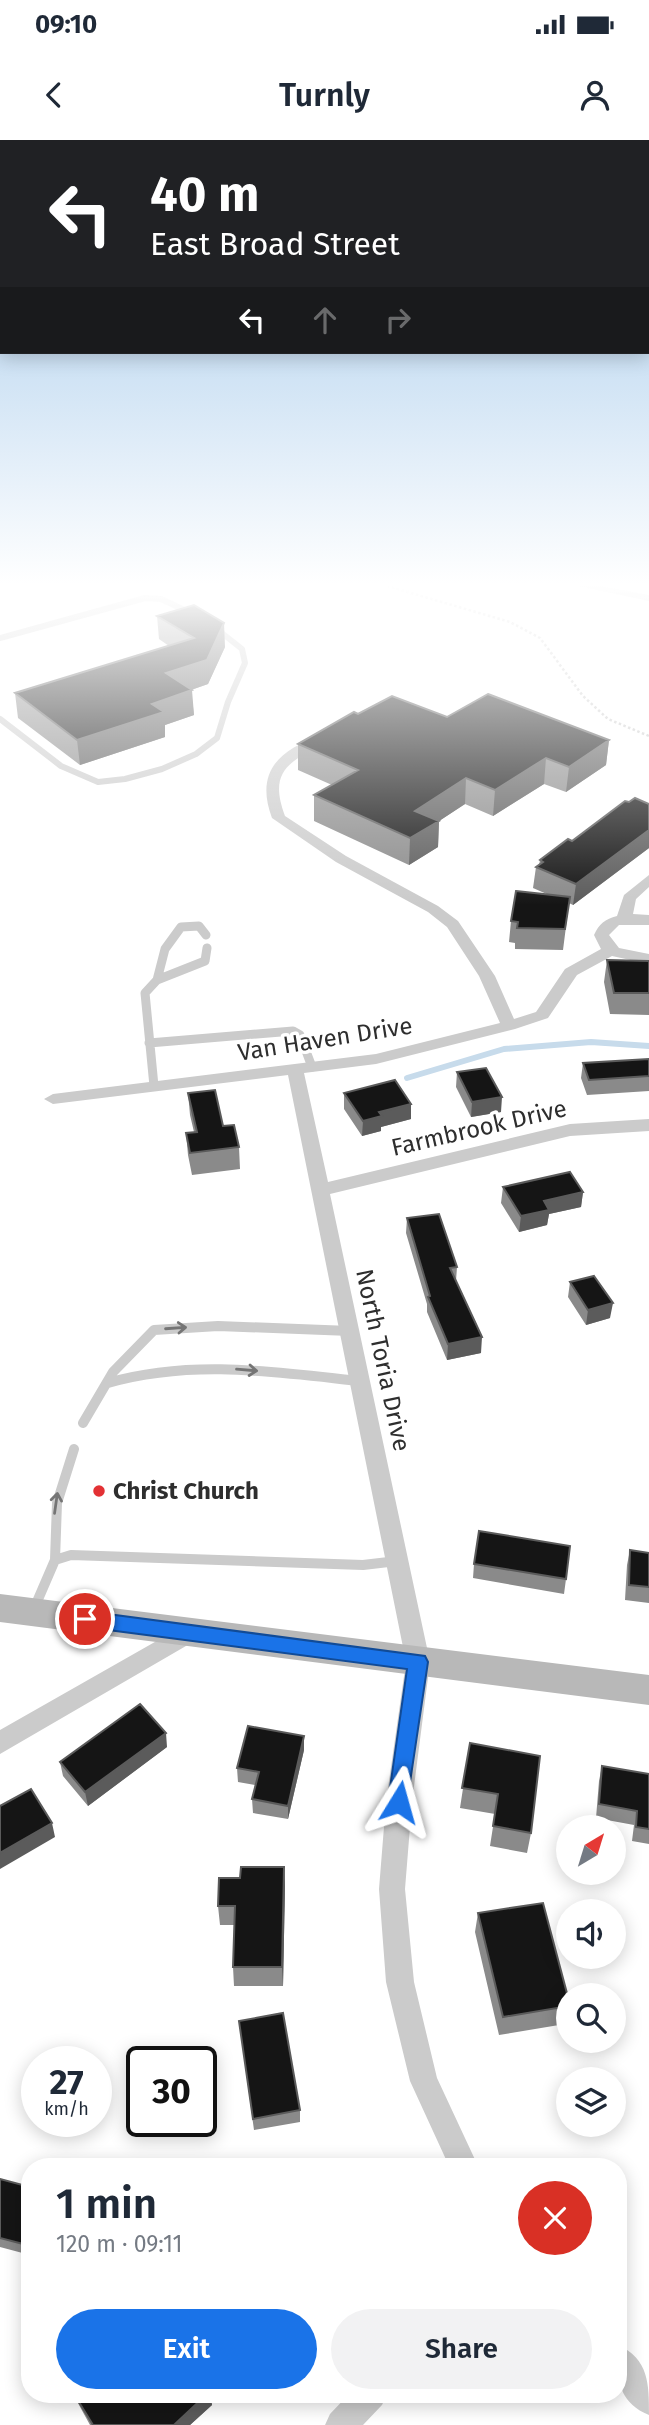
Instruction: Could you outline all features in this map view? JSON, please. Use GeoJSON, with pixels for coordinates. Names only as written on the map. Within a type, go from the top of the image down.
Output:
{"type":"FeatureCollection","features":[{"type":"Feature","properties":{"kind":"main road"},"geometry":{"type":"LineString","coordinates":[[16,1610],[649,1689]]}},
{"type":"Feature","properties":{"kind":"street"},"geometry":{"type":"LineString","coordinates":[[323,740],[294,753],[272,774],[269,785],[279,818],[341,859],[433,909],[453,924],[487,976],[509,1026]]}},
{"type":"Feature","properties":{"kind":"street"},"geometry":{"type":"LineString","coordinates":[[624,918],[629,898],[649,879]]}},
{"type":"Feature","properties":{"kind":"street"},"geometry":{"type":"LineString","coordinates":[[649,920],[624,918],[604,927],[600,935],[602,943],[610,951],[622,956],[649,959]]}},
{"type":"Feature","properties":{"kind":"street","name":"Van Haven Drive"},"geometry":{"type":"LineString","coordinates":[[53,1099],[376,1059],[509,1026],[542,1015],[571,972],[610,951]]}},
{"type":"Feature","properties":{"kind":"street","name":"North Toria Drive"},"geometry":{"type":"LineString","coordinates":[[303,1068],[321,1190],[418,1662],[399,1802],[392,1889],[400,1982],[424,2081],[460,2158]]}},
{"type":"Feature","properties":{"kind":"street","name":"Farmbrook Drive"},"geometry":{"type":"LineString","coordinates":[[321,1190],[570,1130],[649,1125]]}},
{"type":"Feature","properties":{"kind":"street"},"geometry":{"type":"LineString","coordinates":[[0,1742],[190,1632]]}},
{"type":"Feature","properties":{"kind":"street"},"geometry":{"type":"LineString","coordinates":[[627,2372],[649,2399]]}},
{"type":"Feature","properties":{"kind":"street"},"geometry":{"type":"LineString","coordinates":[[341,2425],[362,2403]]}},
{"type":"Feature","properties":{"kind":"lane"},"geometry":{"type":"LineString","coordinates":[[0,719],[80,777],[98,782],[116,782],[167,766],[198,752],[216,740],[233,693]]}},
{"type":"Feature","properties":{"kind":"lane"},"geometry":{"type":"LineString","coordinates":[[157,980],[171,936],[181,927],[199,926],[206,935]]}},
{"type":"Feature","properties":{"kind":"lane"},"geometry":{"type":"LineString","coordinates":[[154,1086],[145,993],[157,980],[205,961],[207,948]]}},
{"type":"Feature","properties":{"kind":"lane"},"geometry":{"type":"LineString","coordinates":[[149,1043],[293,1031],[300,1035],[303,1068]]}},
{"type":"Feature","properties":{"kind":"lane"},"geometry":{"type":"LineString","coordinates":[[83,1423],[96,1394],[108,1383],[125,1357],[154,1330],[218,1326],[350,1331]]}},
{"type":"Feature","properties":{"kind":"lane"},"geometry":{"type":"LineString","coordinates":[[108,1383],[141,1371],[231,1369],[360,1381]]}},
{"type":"Feature","properties":{"kind":"lane"},"geometry":{"type":"LineString","coordinates":[[16,1610],[44,1580],[55,1560],[53,1524],[58,1487],[74,1449]]}},
{"type":"Feature","properties":{"kind":"lane"},"geometry":{"type":"LineString","coordinates":[[55,1560],[89,1554],[363,1565],[397,1561]]}},
{"type":"Feature","properties":{"kind":"path"},"geometry":{"type":"LineString","coordinates":[[581,693],[608,719],[649,736]]}},
{"type":"Feature","properties":{"kind":"building"},"geometry":{"type":"Polygon","coordinates":[[[15,693],[184,693],[152,704],[164,712],[77,740],[15,693]]]}},
{"type":"Feature","properties":{"kind":"building"},"geometry":{"type":"Polygon","coordinates":[[[488,694],[609,740],[569,767],[546,758],[495,790],[466,778],[415,811],[439,821],[410,838],[314,795],[358,770],[298,744],[354,712],[358,714],[392,696],[447,717],[488,694]]]}},
{"type":"Feature","properties":{"kind":"building"},"geometry":{"type":"Polygon","coordinates":[[[635,798],[649,804],[649,830],[576,884],[536,867],[543,862],[540,860],[568,839],[572,841],[625,801],[629,802],[635,798]]]}},
{"type":"Feature","properties":{"kind":"building"},"geometry":{"type":"Polygon","coordinates":[[[516,891],[570,897],[565,929],[517,928],[518,922],[511,921],[516,891]]]}},
{"type":"Feature","properties":{"kind":"building"},"geometry":{"type":"Polygon","coordinates":[[[607,960],[649,961],[649,993],[614,993],[607,960]]]}},
{"type":"Feature","properties":{"kind":"building"},"geometry":{"type":"Polygon","coordinates":[[[649,1059],[649,1076],[589,1080],[583,1063],[649,1059]]]}},
{"type":"Feature","properties":{"kind":"building"},"geometry":{"type":"Polygon","coordinates":[[[486,1068],[502,1097],[472,1102],[457,1072],[486,1068]]]}},
{"type":"Feature","properties":{"kind":"building"},"geometry":{"type":"Polygon","coordinates":[[[395,1080],[411,1104],[379,1112],[382,1116],[363,1121],[344,1093],[395,1080]]]}},
{"type":"Feature","properties":{"kind":"building"},"geometry":{"type":"Polygon","coordinates":[[[215,1090],[223,1126],[234,1125],[239,1147],[190,1153],[186,1133],[197,1132],[188,1093],[215,1090]]]}},
{"type":"Feature","properties":{"kind":"building"},"geometry":{"type":"Polygon","coordinates":[[[570,1172],[583,1192],[544,1201],[549,1210],[521,1216],[503,1187],[570,1172]]]}},
{"type":"Feature","properties":{"kind":"building"},"geometry":{"type":"Polygon","coordinates":[[[439,1214],[457,1267],[450,1268],[482,1337],[448,1344],[428,1297],[430,1296],[407,1218],[439,1214]]]}},
{"type":"Feature","properties":{"kind":"building"},"geometry":{"type":"Polygon","coordinates":[[[594,1276],[613,1303],[588,1310],[570,1282],[594,1276]]]}},
{"type":"Feature","properties":{"kind":"building"},"geometry":{"type":"Polygon","coordinates":[[[479,1531],[570,1546],[566,1579],[474,1564],[479,1531]]]}},
{"type":"Feature","properties":{"kind":"building"},"geometry":{"type":"Polygon","coordinates":[[[630,1550],[649,1553],[649,1587],[629,1585],[630,1550]]]}},
{"type":"Feature","properties":{"kind":"building"},"geometry":{"type":"Polygon","coordinates":[[[140,1704],[166,1733],[85,1792],[60,1762],[140,1704]]]}},
{"type":"Feature","properties":{"kind":"building"},"geometry":{"type":"Polygon","coordinates":[[[248,1726],[304,1736],[288,1806],[252,1799],[259,1772],[237,1768],[248,1726]]]}},
{"type":"Feature","properties":{"kind":"building"},"geometry":{"type":"Polygon","coordinates":[[[470,1743],[540,1756],[531,1833],[493,1826],[498,1794],[462,1788],[470,1743]]]}},
{"type":"Feature","properties":{"kind":"building"},"geometry":{"type":"Polygon","coordinates":[[[602,1766],[649,1774],[649,1829],[636,1827],[637,1811],[599,1804],[602,1766]]]}},
{"type":"Feature","properties":{"kind":"building"},"geometry":{"type":"Polygon","coordinates":[[[31,1789],[52,1823],[0,1853],[0,1806],[31,1789]]]}},
{"type":"Feature","properties":{"kind":"building"},"geometry":{"type":"Polygon","coordinates":[[[241,1867],[284,1867],[282,1967],[233,1967],[235,1906],[218,1906],[219,1878],[240,1878],[241,1867]]]}},
{"type":"Feature","properties":{"kind":"building"},"geometry":{"type":"Polygon","coordinates":[[[543,1903],[556,1952],[556,1969],[561,1969],[564,1983],[556,1983],[556,2008],[503,2017],[478,1913],[543,1903]]]}},
{"type":"Feature","properties":{"kind":"building"},"geometry":{"type":"Polygon","coordinates":[[[283,2013],[300,2110],[253,2119],[239,2021],[283,2013]]]}},
{"type":"Feature","properties":{"kind":"building"},"geometry":{"type":"Polygon","coordinates":[[[0,2179],[21,2185],[21,2243],[0,2238],[0,2179]]]}},
{"type":"Feature","properties":{"kind":"building"},"geometry":{"type":"Polygon","coordinates":[[[80,2403],[197,2403],[174,2425],[93,2425],[80,2403]]]}},
{"type":"Feature","properties":{"kind":"waterway"},"geometry":{"type":"LineString","coordinates":[[407,1078],[504,1049],[591,1042],[649,1046]]}},
{"type":"Feature","properties":{"kind":"place","name":"Christ Church"},"geometry":{"type":"Point","coordinates":[99,1491]}},
{"type":"Feature","properties":{"kind":"route"},"geometry":{"type":"LineString","coordinates":[[85,1619],[418,1662],[399,1802]]}}]}
